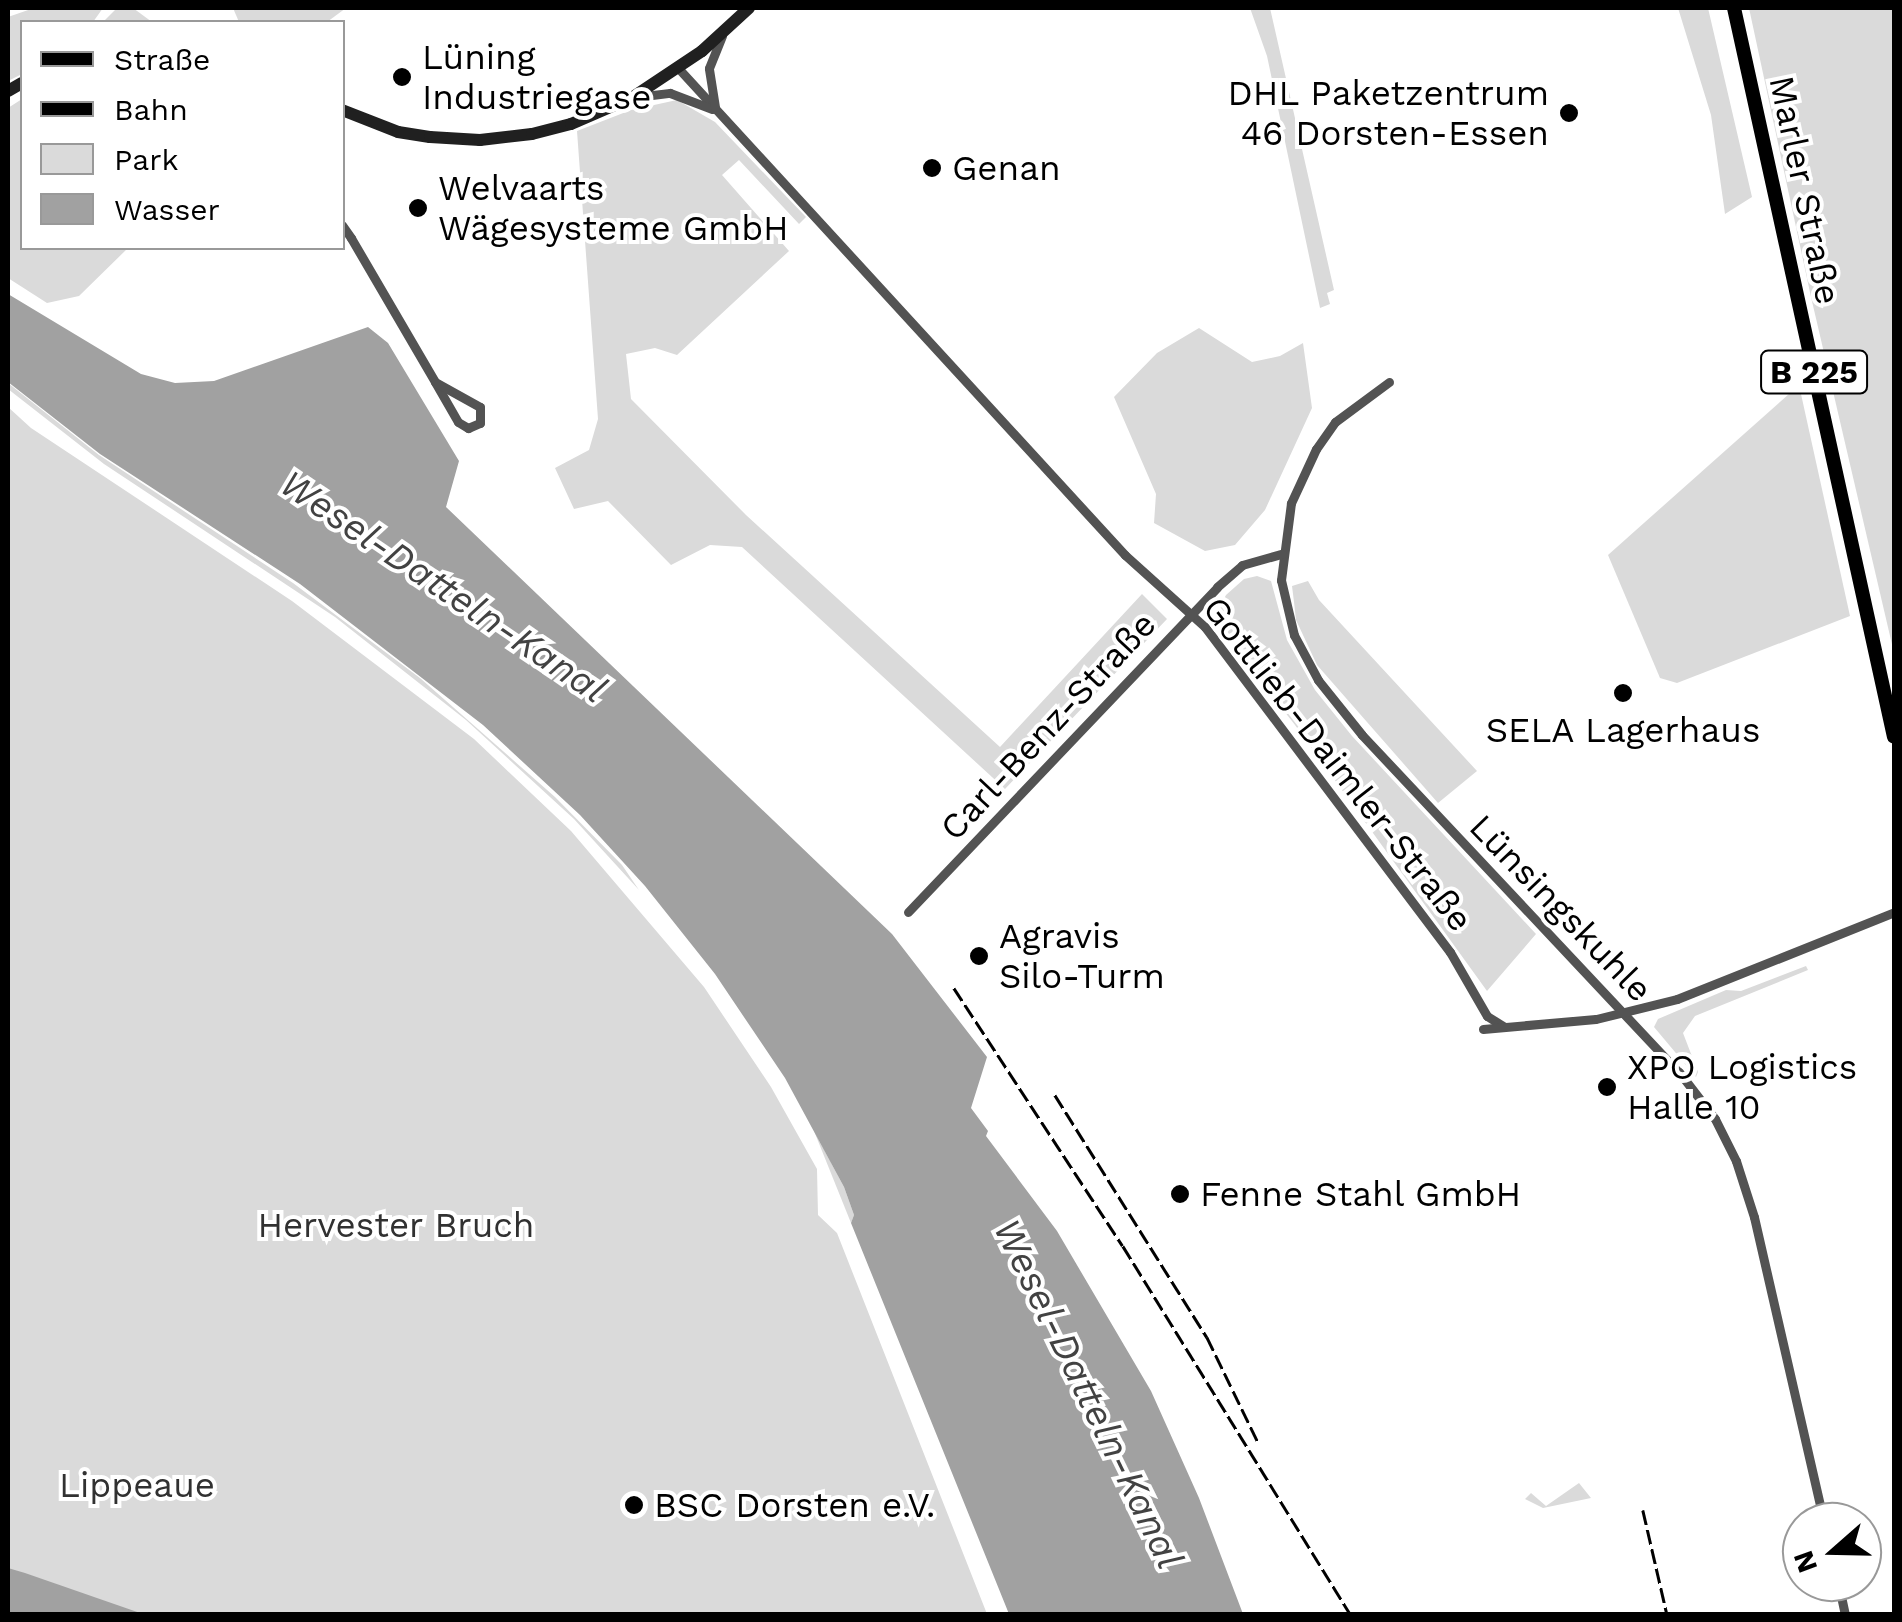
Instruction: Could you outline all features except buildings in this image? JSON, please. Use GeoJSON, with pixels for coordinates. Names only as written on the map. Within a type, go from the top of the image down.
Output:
{"type":"FeatureCollection","features":[{"type":"Feature","properties":{"kind":"main road","name":"Marler Straße"},"geometry":{"type":"LineString","coordinates":[[1734,8],[1894,736]]}},
{"type":"Feature","properties":{"kind":"street"},"geometry":{"type":"LineString","coordinates":[[345,111],[406,134],[498,139],[571,124],[633,97],[679,68],[749,8]]}},
{"type":"Feature","properties":{"kind":"street"},"geometry":{"type":"LineString","coordinates":[[715,110],[709,74],[723,33]]}},
{"type":"Feature","properties":{"kind":"street","name":"Gottlieb-Daimler-Straße"},"geometry":{"type":"LineString","coordinates":[[679,68],[1125,556],[1191,614],[1230,658],[1450,952],[1487,1016],[1503,1026]]}},
{"type":"Feature","properties":{"kind":"street","name":"Gottlieb-Daimler-Straße"},"geometry":{"type":"LineString","coordinates":[[633,97],[670,94],[715,110]]}},
{"type":"Feature","properties":{"kind":"street"},"geometry":{"type":"LineString","coordinates":[[345,230],[434,382],[460,425],[473,428],[480,423],[483,415],[476,404],[434,382]]}},
{"type":"Feature","properties":{"kind":"street","name":"Lünsingskuhle"},"geometry":{"type":"LineString","coordinates":[[1388,382],[1348,409],[1316,449],[1292,503],[1282,554],[1291,627],[1305,660],[1332,700],[1438,820],[1694,1090],[1736,1161],[1754,1216],[1819,1502]]}},
{"type":"Feature","properties":{"kind":"street","name":"Carl-Benz-Straße"},"geometry":{"type":"LineString","coordinates":[[908,912],[1242,565],[1282,554]]}},
{"type":"Feature","properties":{"kind":"street"},"geometry":{"type":"LineString","coordinates":[[1483,1028],[1624,1014],[1677,999],[1894,912]]}},
{"type":"Feature","properties":{"kind":"green space"},"geometry":{"type":"Polygon","coordinates":[[[34,8],[103,8],[94,20],[20,20],[20,75],[8,81],[8,17],[34,8]]]}},
{"type":"Feature","properties":{"kind":"green space"},"geometry":{"type":"Polygon","coordinates":[[[117,8],[133,8],[149,20],[105,20],[117,8]]]}},
{"type":"Feature","properties":{"kind":"green space"},"geometry":{"type":"Polygon","coordinates":[[[233,8],[346,8],[330,20],[238,20],[233,8]]]}},
{"type":"Feature","properties":{"kind":"green space"},"geometry":{"type":"Polygon","coordinates":[[[1250,8],[1270,8],[1334,290],[1327,293],[1330,304],[1320,308],[1267,56],[1250,8]]]}},
{"type":"Feature","properties":{"kind":"green space"},"geometry":{"type":"Polygon","coordinates":[[[1678,8],[1708,8],[1752,197],[1725,214],[1711,115],[1678,8]]]}},
{"type":"Feature","properties":{"kind":"green space"},"geometry":{"type":"Polygon","coordinates":[[[1749,8],[1894,8],[1894,653],[1811,297],[1749,8]]]}},
{"type":"Feature","properties":{"kind":"green space"},"geometry":{"type":"Polygon","coordinates":[[[20,100],[20,250],[126,250],[79,296],[47,303],[8,278],[8,108],[20,100]]]}},
{"type":"Feature","properties":{"kind":"green space"},"geometry":{"type":"Polygon","coordinates":[[[677,100],[715,122],[806,217],[799,224],[739,160],[722,175],[789,251],[677,355],[655,348],[626,354],[631,399],[746,515],[1000,747],[1142,594],[1167,619],[1005,789],[742,547],[710,545],[671,565],[608,501],[574,509],[555,468],[589,450],[598,419],[577,131],[631,110],[677,100]]]}},
{"type":"Feature","properties":{"kind":"green space"},"geometry":{"type":"Polygon","coordinates":[[[1199,328],[1252,362],[1280,356],[1303,343],[1312,408],[1265,510],[1235,545],[1205,551],[1154,523],[1156,494],[1114,397],[1157,353],[1199,328]]]}},
{"type":"Feature","properties":{"kind":"green space"},"geometry":{"type":"Polygon","coordinates":[[[8,383],[99,455],[293,583],[420,678],[555,797],[622,865],[639,890],[574,819],[466,720],[335,617],[104,464],[8,389],[8,383]]]}},
{"type":"Feature","properties":{"kind":"green space"},"geometry":{"type":"Polygon","coordinates":[[[1799,385],[1850,616],[1677,683],[1660,678],[1608,555],[1799,385]]]}},
{"type":"Feature","properties":{"kind":"green space","name":"Hervester Bruch"},"geometry":{"type":"Polygon","coordinates":[[[8,407],[31,428],[292,601],[474,739],[571,831],[704,987],[771,1087],[817,1169],[818,1215],[837,1233],[987,1614],[8,1614],[8,407]]]}},
{"type":"Feature","properties":{"kind":"green space"},"geometry":{"type":"Polygon","coordinates":[[[1257,576],[1271,581],[1287,640],[1315,690],[1352,736],[1536,934],[1487,991],[1295,725],[1213,620],[1226,595],[1244,579],[1257,576]]]}},
{"type":"Feature","properties":{"kind":"green space"},"geometry":{"type":"Polygon","coordinates":[[[1308,581],[1319,600],[1477,771],[1438,803],[1317,665],[1296,620],[1292,586],[1308,581]]]}},
{"type":"Feature","properties":{"kind":"green space"},"geometry":{"type":"Polygon","coordinates":[[[1806,966],[1808,970],[1695,1016],[1683,1033],[1698,1072],[1696,1077],[1654,1027],[1658,1019],[1726,990],[1741,991],[1806,966]]]}},
{"type":"Feature","properties":{"kind":"green space"},"geometry":{"type":"Polygon","coordinates":[[[814,1131],[844,1187],[854,1215],[851,1223],[814,1131]]]}},
{"type":"Feature","properties":{"kind":"green space"},"geometry":{"type":"Polygon","coordinates":[[[1579,1483],[1591,1498],[1543,1508],[1525,1499],[1531,1493],[1546,1506],[1579,1483]]]}},
{"type":"Feature","properties":{"kind":"water","name":"Wesel-Datteln-Kanal"},"geometry":{"type":"Polygon","coordinates":[[[8,294],[141,374],[175,383],[214,381],[368,327],[388,343],[459,461],[446,507],[892,934],[987,1057],[971,1108],[988,1131],[986,1136],[1057,1231],[1151,1391],[1199,1498],[1243,1614],[1009,1614],[851,1223],[854,1215],[844,1187],[785,1078],[715,974],[645,886],[580,815],[483,725],[300,584],[100,454],[8,382],[8,294]]]}},
{"type":"Feature","properties":{"kind":"water"},"geometry":{"type":"Polygon","coordinates":[[[8,1568],[25,1573],[143,1614],[8,1614],[8,1568]]]}},
{"type":"Feature","properties":{"kind":"railway"},"geometry":{"type":"LineString","coordinates":[[954,988],[1123,1246],[1350,1614]]}},
{"type":"Feature","properties":{"kind":"railway"},"geometry":{"type":"LineString","coordinates":[[1055,1095],[1207,1337],[1258,1442]]}},
{"type":"Feature","properties":{"kind":"railway"},"geometry":{"type":"LineString","coordinates":[[1643,1510],[1667,1614]]}},
{"type":"Feature","properties":{"kind":"place","name":"Lüning Industriegase"},"geometry":{"type":"Point","coordinates":[402,77]}},
{"type":"Feature","properties":{"kind":"place","name":"DHL Paketzentrum 46 Dorsten-Essen"},"geometry":{"type":"Point","coordinates":[1569,113]}},
{"type":"Feature","properties":{"kind":"place","name":"Genan"},"geometry":{"type":"Point","coordinates":[932,168]}},
{"type":"Feature","properties":{"kind":"place","name":"Welvaarts Wägesysteme GmbH"},"geometry":{"type":"Point","coordinates":[418,208]}},
{"type":"Feature","properties":{"kind":"place","name":"SELA Lagerhaus"},"geometry":{"type":"Point","coordinates":[1623,693]}},
{"type":"Feature","properties":{"kind":"place","name":"Agravis Silo-Turm"},"geometry":{"type":"Point","coordinates":[979,956]}},
{"type":"Feature","properties":{"kind":"place","name":"XPO Logistics Halle 10"},"geometry":{"type":"Point","coordinates":[1607,1087]}},
{"type":"Feature","properties":{"kind":"place","name":"Fenne Stahl GmbH"},"geometry":{"type":"Point","coordinates":[1180,1194]}},
{"type":"Feature","properties":{"kind":"place","name":"BSC Dorsten e.V."},"geometry":{"type":"Point","coordinates":[634,1505]}},
{"type":"Feature","properties":{"kind":"park label","name":"Lippeaue"},"geometry":{"type":"Point","coordinates":[137,1485]}}]}
